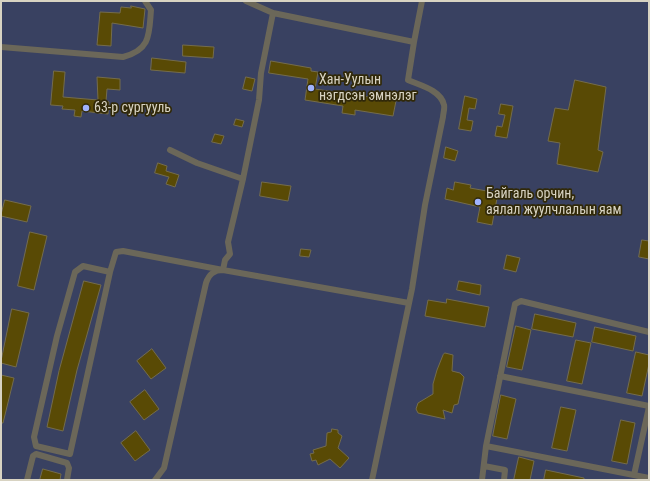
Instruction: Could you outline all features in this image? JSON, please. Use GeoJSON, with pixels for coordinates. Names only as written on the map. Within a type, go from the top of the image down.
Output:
{"type":"FeatureCollection","features":[{"type":"Feature","properties":{"kind":"street"},"geometry":{"type":"LineString","coordinates":[[1,47],[123,57],[134,54],[146,44],[149,34],[152,10],[145,1]]}},
{"type":"Feature","properties":{"kind":"street"},"geometry":{"type":"LineString","coordinates":[[246,1],[273,13],[414,42]]}},
{"type":"Feature","properties":{"kind":"street"},"geometry":{"type":"LineString","coordinates":[[372,480],[409,303],[444,104],[432,90],[408,80],[422,1]]}},
{"type":"Feature","properties":{"kind":"street"},"geometry":{"type":"LineString","coordinates":[[223,270],[225,260],[230,254],[228,242],[243,180],[259,100],[261,73],[273,13]]}},
{"type":"Feature","properties":{"kind":"street"},"geometry":{"type":"LineString","coordinates":[[170,150],[197,163],[243,180]]}},
{"type":"Feature","properties":{"kind":"street"},"geometry":{"type":"LineString","coordinates":[[110,272],[83,266],[75,272],[57,336],[34,437],[36,446],[70,454],[110,272],[116,252],[123,250],[223,270],[409,303]]}},
{"type":"Feature","properties":{"kind":"street"},"geometry":{"type":"LineString","coordinates":[[155,480],[164,468],[206,283],[212,273],[216,270],[223,270]]}},
{"type":"Feature","properties":{"kind":"street"},"geometry":{"type":"LineString","coordinates":[[482,480],[486,446],[515,304],[521,301],[649,332]]}},
{"type":"Feature","properties":{"kind":"street"},"geometry":{"type":"LineString","coordinates":[[500,376],[649,406],[634,475]]}},
{"type":"Feature","properties":{"kind":"street"},"geometry":{"type":"LineString","coordinates":[[486,446],[649,478]]}},
{"type":"Feature","properties":{"kind":"street"},"geometry":{"type":"LineString","coordinates":[[27,480],[33,456],[36,454],[67,463],[69,468],[67,480]]}},
{"type":"Feature","properties":{"kind":"street"},"geometry":{"type":"LineString","coordinates":[[484,466],[505,470],[504,480]]}},
{"type":"Feature","properties":{"kind":"shaded area"},"geometry":{"type":"Polygon","coordinates":[[[1,1],[649,1],[649,480],[1,480],[1,1]]]}},
{"type":"Feature","properties":{"kind":"building"},"geometry":{"type":"Polygon","coordinates":[[[131,6],[145,9],[143,28],[112,23],[111,46],[97,45],[100,12],[120,13],[121,7],[131,8],[131,6]]]}},
{"type":"Feature","properties":{"kind":"building"},"geometry":{"type":"Polygon","coordinates":[[[183,45],[214,47],[213,58],[183,56],[183,45]]]}},
{"type":"Feature","properties":{"kind":"building"},"geometry":{"type":"Polygon","coordinates":[[[152,58],[186,62],[185,73],[151,70],[152,58]]]}},
{"type":"Feature","properties":{"kind":"building","name":"Хан-Уулын нэгдсэн эмнэлэг"},"geometry":{"type":"Polygon","coordinates":[[[271,61],[311,68],[311,71],[318,72],[315,89],[396,101],[393,116],[355,110],[355,115],[342,113],[343,106],[305,100],[308,79],[269,73],[271,61]]]}},
{"type":"Feature","properties":{"kind":"building"},"geometry":{"type":"Polygon","coordinates":[[[54,71],[65,72],[63,97],[98,100],[97,77],[120,79],[120,90],[107,89],[106,101],[109,102],[108,114],[82,111],[81,117],[74,116],[75,110],[62,109],[63,106],[51,105],[54,71]]]}},
{"type":"Feature","properties":{"kind":"building"},"geometry":{"type":"Polygon","coordinates":[[[246,77],[255,79],[252,91],[243,89],[246,77]]]}},
{"type":"Feature","properties":{"kind":"building"},"geometry":{"type":"Polygon","coordinates":[[[575,80],[606,87],[598,150],[603,152],[598,172],[557,164],[560,143],[548,141],[555,108],[568,110],[575,80]]]}},
{"type":"Feature","properties":{"kind":"building"},"geometry":{"type":"Polygon","coordinates":[[[465,96],[477,99],[475,109],[469,108],[467,120],[473,121],[471,131],[459,129],[465,96]]]}},
{"type":"Feature","properties":{"kind":"building"},"geometry":{"type":"Polygon","coordinates":[[[501,104],[513,106],[507,138],[495,136],[497,126],[502,127],[505,115],[499,114],[501,104]]]}},
{"type":"Feature","properties":{"kind":"building"},"geometry":{"type":"Polygon","coordinates":[[[236,119],[244,121],[242,127],[234,125],[236,119]]]}},
{"type":"Feature","properties":{"kind":"building"},"geometry":{"type":"Polygon","coordinates":[[[215,134],[224,136],[221,144],[212,142],[215,134]]]}},
{"type":"Feature","properties":{"kind":"building"},"geometry":{"type":"Polygon","coordinates":[[[446,147],[458,151],[455,161],[444,158],[446,147]]]}},
{"type":"Feature","properties":{"kind":"building"},"geometry":{"type":"Polygon","coordinates":[[[158,163],[167,166],[166,171],[179,175],[175,187],[166,184],[169,177],[155,173],[158,163]]]}},
{"type":"Feature","properties":{"kind":"building"},"geometry":{"type":"Polygon","coordinates":[[[262,182],[291,186],[288,201],[260,196],[262,182]]]}},
{"type":"Feature","properties":{"kind":"building","name":"Байгаль орчин, аялал жуулчлалын яам"},"geometry":{"type":"Polygon","coordinates":[[[455,182],[471,185],[470,188],[498,193],[492,225],[477,222],[480,207],[445,199],[447,188],[453,190],[455,182]]]}},
{"type":"Feature","properties":{"kind":"building"},"geometry":{"type":"Polygon","coordinates":[[[5,200],[31,206],[27,222],[1,216],[5,200]]]}},
{"type":"Feature","properties":{"kind":"building"},"geometry":{"type":"Polygon","coordinates":[[[30,232],[47,236],[34,290],[18,286],[30,232]]]}},
{"type":"Feature","properties":{"kind":"building"},"geometry":{"type":"Polygon","coordinates":[[[642,240],[649,241],[649,259],[639,257],[642,240]]]}},
{"type":"Feature","properties":{"kind":"building"},"geometry":{"type":"Polygon","coordinates":[[[301,249],[311,250],[309,257],[300,256],[301,249]]]}},
{"type":"Feature","properties":{"kind":"building"},"geometry":{"type":"Polygon","coordinates":[[[507,255],[520,258],[516,272],[504,269],[507,255]]]}},
{"type":"Feature","properties":{"kind":"building"},"geometry":{"type":"Polygon","coordinates":[[[84,281],[101,285],[77,370],[63,431],[47,427],[59,371],[84,281]]]}},
{"type":"Feature","properties":{"kind":"building"},"geometry":{"type":"Polygon","coordinates":[[[459,281],[481,285],[480,295],[457,290],[459,281]]]}},
{"type":"Feature","properties":{"kind":"building"},"geometry":{"type":"Polygon","coordinates":[[[447,299],[489,307],[485,327],[425,316],[428,300],[446,303],[447,299]]]}},
{"type":"Feature","properties":{"kind":"building"},"geometry":{"type":"Polygon","coordinates":[[[12,309],[29,313],[16,367],[1,363],[12,309]]]}},
{"type":"Feature","properties":{"kind":"building"},"geometry":{"type":"Polygon","coordinates":[[[535,314],[576,323],[573,337],[532,329],[535,314]]]}},
{"type":"Feature","properties":{"kind":"building"},"geometry":{"type":"Polygon","coordinates":[[[516,326],[531,330],[522,370],[507,367],[516,326]]]}},
{"type":"Feature","properties":{"kind":"building"},"geometry":{"type":"Polygon","coordinates":[[[595,327],[636,336],[633,351],[592,342],[595,327]]]}},
{"type":"Feature","properties":{"kind":"building"},"geometry":{"type":"Polygon","coordinates":[[[576,340],[591,343],[582,384],[567,381],[576,340]]]}},
{"type":"Feature","properties":{"kind":"building"},"geometry":{"type":"Polygon","coordinates":[[[152,349],[166,368],[151,379],[137,361],[152,349]]]}},
{"type":"Feature","properties":{"kind":"building"},"geometry":{"type":"Polygon","coordinates":[[[636,352],[649,355],[649,364],[642,396],[627,393],[636,352]]]}},
{"type":"Feature","properties":{"kind":"building"},"geometry":{"type":"Polygon","coordinates":[[[445,353],[453,355],[452,371],[460,373],[464,377],[458,404],[454,405],[452,413],[443,410],[445,419],[418,413],[416,409],[418,403],[433,394],[433,384],[437,370],[445,353]]]}},
{"type":"Feature","properties":{"kind":"building"},"geometry":{"type":"Polygon","coordinates":[[[1,375],[14,378],[3,423],[1,423],[1,375]]]}},
{"type":"Feature","properties":{"kind":"building"},"geometry":{"type":"Polygon","coordinates":[[[145,390],[159,409],[144,420],[130,402],[145,390]]]}},
{"type":"Feature","properties":{"kind":"building"},"geometry":{"type":"Polygon","coordinates":[[[501,395],[516,399],[507,439],[493,436],[501,395]]]}},
{"type":"Feature","properties":{"kind":"building"},"geometry":{"type":"Polygon","coordinates":[[[561,407],[576,410],[567,451],[552,448],[561,407]]]}},
{"type":"Feature","properties":{"kind":"building"},"geometry":{"type":"Polygon","coordinates":[[[621,420],[635,423],[627,464],[612,461],[621,420]]]}},
{"type":"Feature","properties":{"kind":"building"},"geometry":{"type":"Polygon","coordinates":[[[332,429],[338,430],[338,433],[342,436],[338,448],[349,458],[340,468],[330,459],[318,465],[316,460],[312,461],[310,454],[314,453],[313,450],[326,446],[327,433],[331,432],[332,429]]]}},
{"type":"Feature","properties":{"kind":"building"},"geometry":{"type":"Polygon","coordinates":[[[136,431],[150,450],[135,461],[121,443],[136,431]]]}},
{"type":"Feature","properties":{"kind":"building"},"geometry":{"type":"Polygon","coordinates":[[[519,457],[534,461],[530,480],[514,480],[519,457]]]}},
{"type":"Feature","properties":{"kind":"building"},"geometry":{"type":"Polygon","coordinates":[[[43,469],[61,474],[60,480],[40,480],[43,469]]]}},
{"type":"Feature","properties":{"kind":"building"},"geometry":{"type":"Polygon","coordinates":[[[546,470],[584,478],[584,480],[544,480],[546,470]]]}},
{"type":"Feature","properties":{"kind":"place","name":"Хан-Уулын нэгдсэн эмнэлэг"},"geometry":{"type":"Point","coordinates":[311,88]}},
{"type":"Feature","properties":{"kind":"place","name":"63-р сургууль"},"geometry":{"type":"Point","coordinates":[86,108]}},
{"type":"Feature","properties":{"kind":"place","name":"Байгаль орчин, аялал жуулчлалын яам"},"geometry":{"type":"Point","coordinates":[478,202]}}]}
